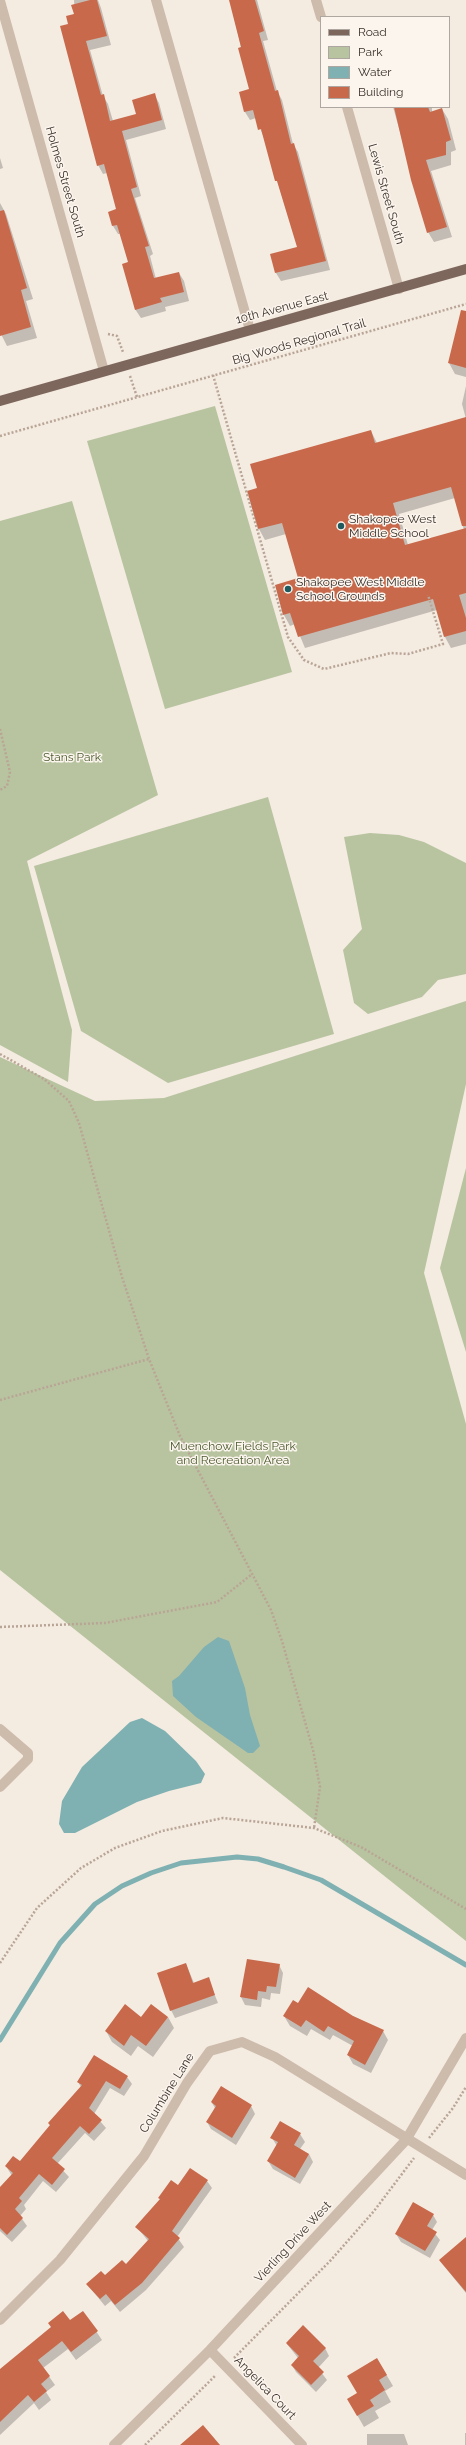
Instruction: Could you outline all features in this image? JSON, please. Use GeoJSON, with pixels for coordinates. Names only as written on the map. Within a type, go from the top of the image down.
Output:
{"type":"FeatureCollection","features":[{"type":"Feature","properties":{"kind":"main road","name":"10th Avenue East"},"geometry":{"type":"LineString","coordinates":[[0,401],[466,269]]}},
{"type":"Feature","properties":{"kind":"street"},"geometry":{"type":"LineString","coordinates":[[156,0],[250,330]]}},
{"type":"Feature","properties":{"kind":"street"},"geometry":{"type":"LineString","coordinates":[[316,0],[321,16]]}},
{"type":"Feature","properties":{"kind":"street","name":"Holmes Street South"},"geometry":{"type":"LineString","coordinates":[[0,1],[104,371]]}},
{"type":"Feature","properties":{"kind":"street","name":"Lewis Street South"},"geometry":{"type":"LineString","coordinates":[[347,108],[399,289]]}},
{"type":"Feature","properties":{"kind":"street"},"geometry":{"type":"LineString","coordinates":[[0,1729],[28,1753],[28,1759],[0,1787]]}},
{"type":"Feature","properties":{"kind":"street","name":"Vierling Drive West"},"geometry":{"type":"LineString","coordinates":[[114,2445],[210,2350],[406,2140],[466,2038]]}},
{"type":"Feature","properties":{"kind":"street","name":"Columbine Lane"},"geometry":{"type":"LineString","coordinates":[[0,2320],[60,2260],[144,2156],[187,2083],[210,2051],[242,2042],[275,2057],[406,2140],[466,2175]]}},
{"type":"Feature","properties":{"kind":"street","name":"Angelica Court"},"geometry":{"type":"LineString","coordinates":[[210,2350],[302,2445]]}},
{"type":"Feature","properties":{"kind":"path","name":"Big Woods Regional Trail"},"geometry":{"type":"LineString","coordinates":[[0,436],[466,304]]}},
{"type":"Feature","properties":{"kind":"path"},"geometry":{"type":"LineString","coordinates":[[213,375],[288,637],[304,660],[324,669],[391,653],[408,654],[443,644],[428,596]]}},
{"type":"Feature","properties":{"kind":"path"},"geometry":{"type":"LineString","coordinates":[[0,729],[10,772],[7,786],[0,790]]}},
{"type":"Feature","properties":{"kind":"path"},"geometry":{"type":"LineString","coordinates":[[0,1054],[44,1079],[69,1100],[79,1123],[120,1270],[149,1359],[180,1436],[273,1616],[313,1750],[320,1787],[314,1828]]}},
{"type":"Feature","properties":{"kind":"path"},"geometry":{"type":"LineString","coordinates":[[0,1400],[149,1359]]}},
{"type":"Feature","properties":{"kind":"path"},"geometry":{"type":"LineString","coordinates":[[0,1627],[105,1623],[216,1602],[252,1574]]}},
{"type":"Feature","properties":{"kind":"path"},"geometry":{"type":"LineString","coordinates":[[0,1963],[37,1908],[81,1868],[115,1848],[162,1830],[223,1818],[314,1828],[361,1847],[466,1909]]}},
{"type":"Feature","properties":{"kind":"path"},"geometry":{"type":"LineString","coordinates":[[145,2445],[331,2260],[374,2211],[453,2108],[466,2087]]}},
{"type":"Feature","properties":{"kind":"green space"},"geometry":{"type":"Polygon","coordinates":[[[215,406],[292,672],[165,709],[87,441],[215,406]]]}},
{"type":"Feature","properties":{"kind":"green space","name":"Stans Park"},"geometry":{"type":"Polygon","coordinates":[[[72,501],[158,795],[27,861],[72,1030],[68,1082],[0,1045],[0,521],[72,501]]]}},
{"type":"Feature","properties":{"kind":"green space"},"geometry":{"type":"Polygon","coordinates":[[[268,797],[334,1034],[168,1083],[81,1031],[34,866],[268,797]]]}},
{"type":"Feature","properties":{"kind":"green space"},"geometry":{"type":"Polygon","coordinates":[[[370,833],[399,835],[424,842],[466,863],[466,974],[438,980],[422,997],[368,1014],[354,1003],[343,950],[362,929],[344,837],[370,833]]]}},
{"type":"Feature","properties":{"kind":"green space","name":"Muenchow Fields Park and Recreation Area"},"geometry":{"type":"Polygon","coordinates":[[[466,1001],[466,1084],[424,1273],[466,1424],[466,1941],[0,1570],[0,1057],[95,1101],[164,1098],[466,1001]]]}},
{"type":"Feature","properties":{"kind":"green space"},"geometry":{"type":"Polygon","coordinates":[[[466,1168],[466,1352],[440,1268],[466,1168]]]}},
{"type":"Feature","properties":{"kind":"water"},"geometry":{"type":"Polygon","coordinates":[[[218,1637],[229,1641],[245,1688],[250,1715],[260,1746],[253,1753],[248,1753],[196,1717],[173,1696],[172,1681],[179,1676],[204,1647],[218,1637]]]}},
{"type":"Feature","properties":{"kind":"water"},"geometry":{"type":"Polygon","coordinates":[[[142,1718],[165,1731],[196,1761],[205,1774],[201,1783],[169,1791],[137,1802],[75,1833],[64,1833],[59,1824],[62,1801],[82,1767],[130,1722],[142,1718]]]}},
{"type":"Feature","properties":{"kind":"building"},"geometry":{"type":"Polygon","coordinates":[[[90,0],[97,0],[107,36],[86,41],[101,95],[104,94],[110,121],[136,114],[132,100],[155,93],[162,120],[122,131],[137,187],[131,189],[149,246],[145,247],[154,278],[179,272],[184,292],[160,298],[162,302],[135,310],[122,264],[128,262],[117,225],[112,226],[108,212],[116,209],[104,164],[97,166],[60,26],[68,24],[66,16],[74,14],[71,5],[90,0]]]}},
{"type":"Feature","properties":{"kind":"building"},"geometry":{"type":"Polygon","coordinates":[[[229,0],[255,0],[264,31],[259,33],[275,91],[278,90],[291,144],[294,143],[326,261],[275,273],[270,254],[297,247],[277,181],[275,181],[261,129],[258,130],[253,110],[244,112],[239,92],[249,89],[238,48],[241,47],[229,0]]]}},
{"type":"Feature","properties":{"kind":"building"},"geometry":{"type":"Polygon","coordinates":[[[394,108],[428,108],[430,112],[442,108],[451,140],[446,142],[446,155],[426,160],[447,227],[427,233],[411,180],[394,108]]]}},
{"type":"Feature","properties":{"kind":"building"},"geometry":{"type":"Polygon","coordinates":[[[4,210],[27,288],[21,290],[31,327],[0,336],[0,211],[4,210]]]}},
{"type":"Feature","properties":{"kind":"building"},"geometry":{"type":"Polygon","coordinates":[[[461,310],[466,311],[466,368],[448,363],[461,310]]]}},
{"type":"Feature","properties":{"kind":"building","name":"Shakopee West Middle School"},"geometry":{"type":"Polygon","coordinates":[[[466,417],[466,526],[462,526],[451,487],[393,503],[405,545],[466,528],[466,593],[459,595],[466,618],[466,631],[444,637],[433,599],[298,637],[290,613],[283,615],[275,585],[298,578],[282,523],[258,529],[247,491],[257,488],[250,464],[371,430],[375,443],[466,417]]]}},
{"type":"Feature","properties":{"kind":"building"},"geometry":{"type":"Polygon","coordinates":[[[247,1959],[280,1964],[276,1987],[267,1986],[266,1992],[258,1991],[257,2000],[240,1997],[247,1959]]]}},
{"type":"Feature","properties":{"kind":"building"},"geometry":{"type":"Polygon","coordinates":[[[186,1963],[193,1983],[209,1977],[215,1995],[170,2011],[157,1973],[186,1963]]]}},
{"type":"Feature","properties":{"kind":"building"},"geometry":{"type":"Polygon","coordinates":[[[308,1987],[353,2016],[384,2030],[365,2065],[347,2055],[354,2041],[328,2026],[324,2032],[306,2020],[301,2027],[283,2016],[293,2000],[298,2003],[308,1987]]]}},
{"type":"Feature","properties":{"kind":"building"},"geometry":{"type":"Polygon","coordinates":[[[125,2004],[141,2017],[151,2004],[168,2017],[146,2046],[131,2035],[124,2046],[105,2031],[125,2004]]]}},
{"type":"Feature","properties":{"kind":"building"},"geometry":{"type":"Polygon","coordinates":[[[94,2055],[128,2076],[120,2089],[106,2081],[89,2108],[102,2120],[89,2134],[80,2126],[52,2158],[65,2169],[52,2185],[39,2174],[19,2198],[22,2201],[15,2209],[23,2218],[7,2235],[0,2228],[0,2187],[13,2173],[5,2166],[13,2156],[20,2161],[50,2125],[48,2123],[82,2085],[77,2082],[94,2055]]]}},
{"type":"Feature","properties":{"kind":"building"},"geometry":{"type":"Polygon","coordinates":[[[221,2086],[252,2105],[232,2138],[206,2122],[216,2106],[211,2102],[221,2086]]]}},
{"type":"Feature","properties":{"kind":"building"},"geometry":{"type":"Polygon","coordinates":[[[280,2121],[301,2133],[294,2145],[309,2154],[295,2178],[267,2161],[278,2142],[270,2138],[280,2121]]]}},
{"type":"Feature","properties":{"kind":"building"},"geometry":{"type":"Polygon","coordinates":[[[190,2168],[208,2180],[172,2231],[180,2238],[142,2283],[115,2305],[106,2294],[100,2299],[86,2284],[101,2271],[105,2275],[122,2260],[126,2264],[149,2239],[135,2227],[160,2199],[158,2198],[171,2180],[178,2185],[190,2168]]]}},
{"type":"Feature","properties":{"kind":"building"},"geometry":{"type":"Polygon","coordinates":[[[413,2202],[434,2214],[427,2226],[437,2232],[425,2251],[395,2234],[413,2202]]]}},
{"type":"Feature","properties":{"kind":"building"},"geometry":{"type":"Polygon","coordinates":[[[466,2237],[466,2292],[439,2260],[466,2237]]]}},
{"type":"Feature","properties":{"kind":"building"},"geometry":{"type":"Polygon","coordinates":[[[63,2311],[70,2320],[83,2311],[98,2331],[71,2352],[62,2341],[38,2360],[50,2376],[41,2384],[47,2391],[34,2402],[28,2395],[0,2422],[0,2369],[51,2327],[48,2323],[63,2311]]]}},
{"type":"Feature","properties":{"kind":"building"},"geometry":{"type":"Polygon","coordinates":[[[303,2325],[326,2348],[313,2361],[324,2372],[311,2385],[291,2365],[299,2356],[286,2343],[303,2325]]]}},
{"type":"Feature","properties":{"kind":"building"},"geometry":{"type":"Polygon","coordinates":[[[377,2358],[387,2375],[379,2380],[385,2390],[370,2400],[374,2406],[357,2416],[347,2399],[357,2393],[347,2376],[377,2358]]]}},
{"type":"Feature","properties":{"kind":"building"},"geometry":{"type":"Polygon","coordinates":[[[203,2425],[220,2445],[180,2445],[203,2425]]]}},
{"type":"Feature","properties":{"kind":"waterway"},"geometry":{"type":"LineString","coordinates":[[0,2040],[60,1943],[95,1904],[122,1886],[151,1873],[181,1863],[237,1857],[258,1859],[321,1880],[466,1965]]}},
{"type":"Feature","properties":{"kind":"place","name":"Shakopee West Middle School"},"geometry":{"type":"Point","coordinates":[341,526]}},
{"type":"Feature","properties":{"kind":"place","name":"Shakopee West Middle School Grounds"},"geometry":{"type":"Point","coordinates":[288,589]}}]}
